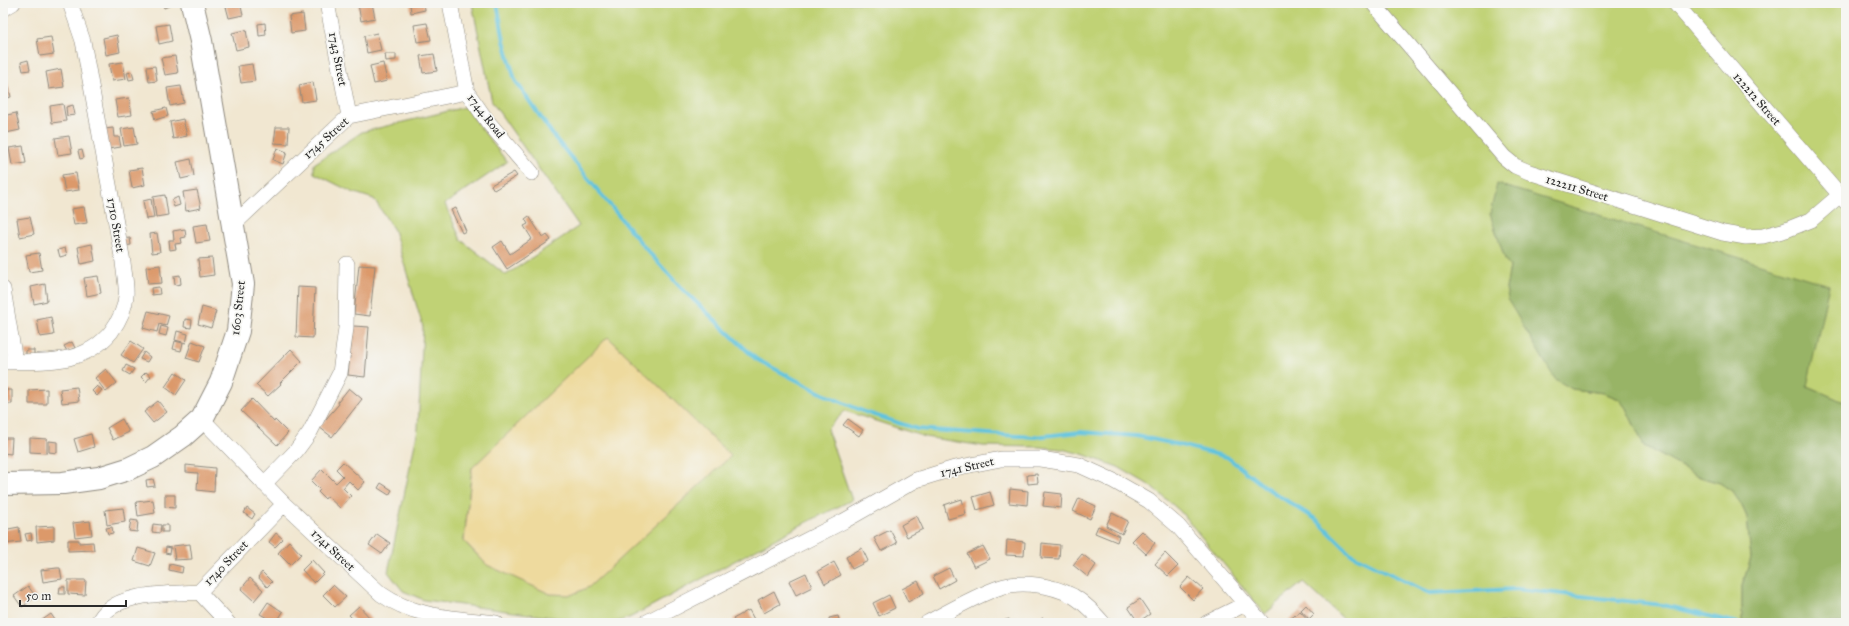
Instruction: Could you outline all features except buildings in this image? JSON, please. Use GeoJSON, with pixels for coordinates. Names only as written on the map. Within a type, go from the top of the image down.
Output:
{"type":"FeatureCollection","features":[{"type":"Feature","properties":{"kind":"street"},"geometry":{"type":"LineString","coordinates":[[3,9],[13,3]]}},
{"type":"Feature","properties":{"kind":"street","name":"1710 Street"},"geometry":{"type":"LineString","coordinates":[[10,361],[54,361],[81,355],[102,342],[120,320],[126,296],[123,262],[83,41],[70,3]]}},
{"type":"Feature","properties":{"kind":"street","name":"1603 Street"},"geometry":{"type":"LineString","coordinates":[[3,484],[63,483],[99,478],[128,469],[153,457],[183,436],[202,419],[222,382],[238,332],[243,284],[201,41],[192,3]]}},
{"type":"Feature","properties":{"kind":"street","name":"1743 Street"},"geometry":{"type":"LineString","coordinates":[[327,3],[349,116]]}},
{"type":"Feature","properties":{"kind":"street","name":"1744 Road"},"geometry":{"type":"LineString","coordinates":[[450,3],[467,92],[488,122],[532,173]]}},
{"type":"Feature","properties":{"kind":"street","name":"122211 Street"},"geometry":{"type":"LineString","coordinates":[[1373,3],[1504,157],[1515,166],[1529,172],[1723,233],[1746,237],[1763,236],[1786,230],[1811,220],[1843,198]]}},
{"type":"Feature","properties":{"kind":"street","name":"122212 Street"},"geometry":{"type":"LineString","coordinates":[[1675,3],[1843,198]]}},
{"type":"Feature","properties":{"kind":"street","name":"1745 Street"},"geometry":{"type":"LineString","coordinates":[[233,225],[349,116],[467,92]]}},
{"type":"Feature","properties":{"kind":"street"},"geometry":{"type":"LineString","coordinates":[[264,484],[296,451],[310,432],[340,373],[346,328],[347,264]]}},
{"type":"Feature","properties":{"kind":"street"},"geometry":{"type":"LineString","coordinates":[[3,289],[14,355],[10,361]]}},
{"type":"Feature","properties":{"kind":"street","name":"1741 Street"},"geometry":{"type":"LineString","coordinates":[[202,419],[284,504],[391,602],[406,609],[430,615],[496,623]]}},
{"type":"Feature","properties":{"kind":"street","name":"1741 Street"},"geometry":{"type":"LineString","coordinates":[[646,623],[844,522],[916,480],[956,468],[1001,459],[1040,459],[1078,465],[1114,481],[1149,501],[1178,526],[1262,623]]}},
{"type":"Feature","properties":{"kind":"street","name":"1740 Street"},"geometry":{"type":"LineString","coordinates":[[228,623],[199,592],[284,504]]}},
{"type":"Feature","properties":{"kind":"street"},"geometry":{"type":"LineString","coordinates":[[927,623],[1000,587],[1025,584],[1052,588],[1073,596],[1090,609],[1102,623]]}},
{"type":"Feature","properties":{"kind":"street"},"geometry":{"type":"LineString","coordinates":[[98,623],[111,607],[125,600],[141,596],[199,592]]}},
{"type":"Feature","properties":{"kind":"street"},"geometry":{"type":"LineString","coordinates":[[1207,623],[1245,604]]}},
{"type":"Feature","properties":{"kind":"green space"},"geometry":{"type":"Polygon","coordinates":[[[472,3],[1846,3],[1846,403],[1807,386],[1570,207],[1497,184],[1505,259],[1510,267],[1506,289],[1572,389],[1604,393],[1619,399],[1626,408],[1644,446],[1700,477],[1720,483],[1732,491],[1741,504],[1747,517],[1751,558],[1742,586],[1742,623],[1348,623],[1303,582],[1265,614],[1180,511],[1151,486],[1118,467],[1082,454],[1061,449],[983,446],[925,437],[845,411],[827,429],[852,500],[801,525],[631,617],[617,622],[596,623],[424,600],[403,591],[388,572],[418,429],[423,327],[394,230],[374,199],[352,192],[314,173],[314,164],[362,132],[465,107],[507,162],[445,204],[461,240],[506,275],[579,226],[492,102],[472,3]],[[472,468],[464,541],[487,565],[472,468]]]}},
{"type":"Feature","properties":{"kind":"green space"},"geometry":{"type":"Polygon","coordinates":[[[1497,184],[1829,285],[1807,386],[1846,403],[1846,623],[1742,623],[1742,586],[1751,558],[1747,517],[1741,504],[1732,491],[1720,483],[1700,477],[1644,446],[1626,408],[1619,399],[1604,393],[1572,389],[1555,379],[1509,302],[1506,289],[1510,267],[1505,259],[1490,214],[1497,184]]]}},
{"type":"Feature","properties":{"kind":"sand"},"geometry":{"type":"Polygon","coordinates":[[[608,337],[731,456],[589,587],[571,595],[550,594],[487,565],[464,541],[472,468],[608,337]]]}},
{"type":"Feature","properties":{"kind":"waterway"},"geometry":{"type":"LineString","coordinates":[[497,3],[504,41],[515,80],[555,138],[645,248],[680,287],[756,359],[823,394],[865,412],[917,429],[1034,437],[1080,432],[1137,436],[1227,457],[1265,487],[1317,520],[1351,554],[1429,593],[1517,589],[1663,605],[1737,623]]}}]}
